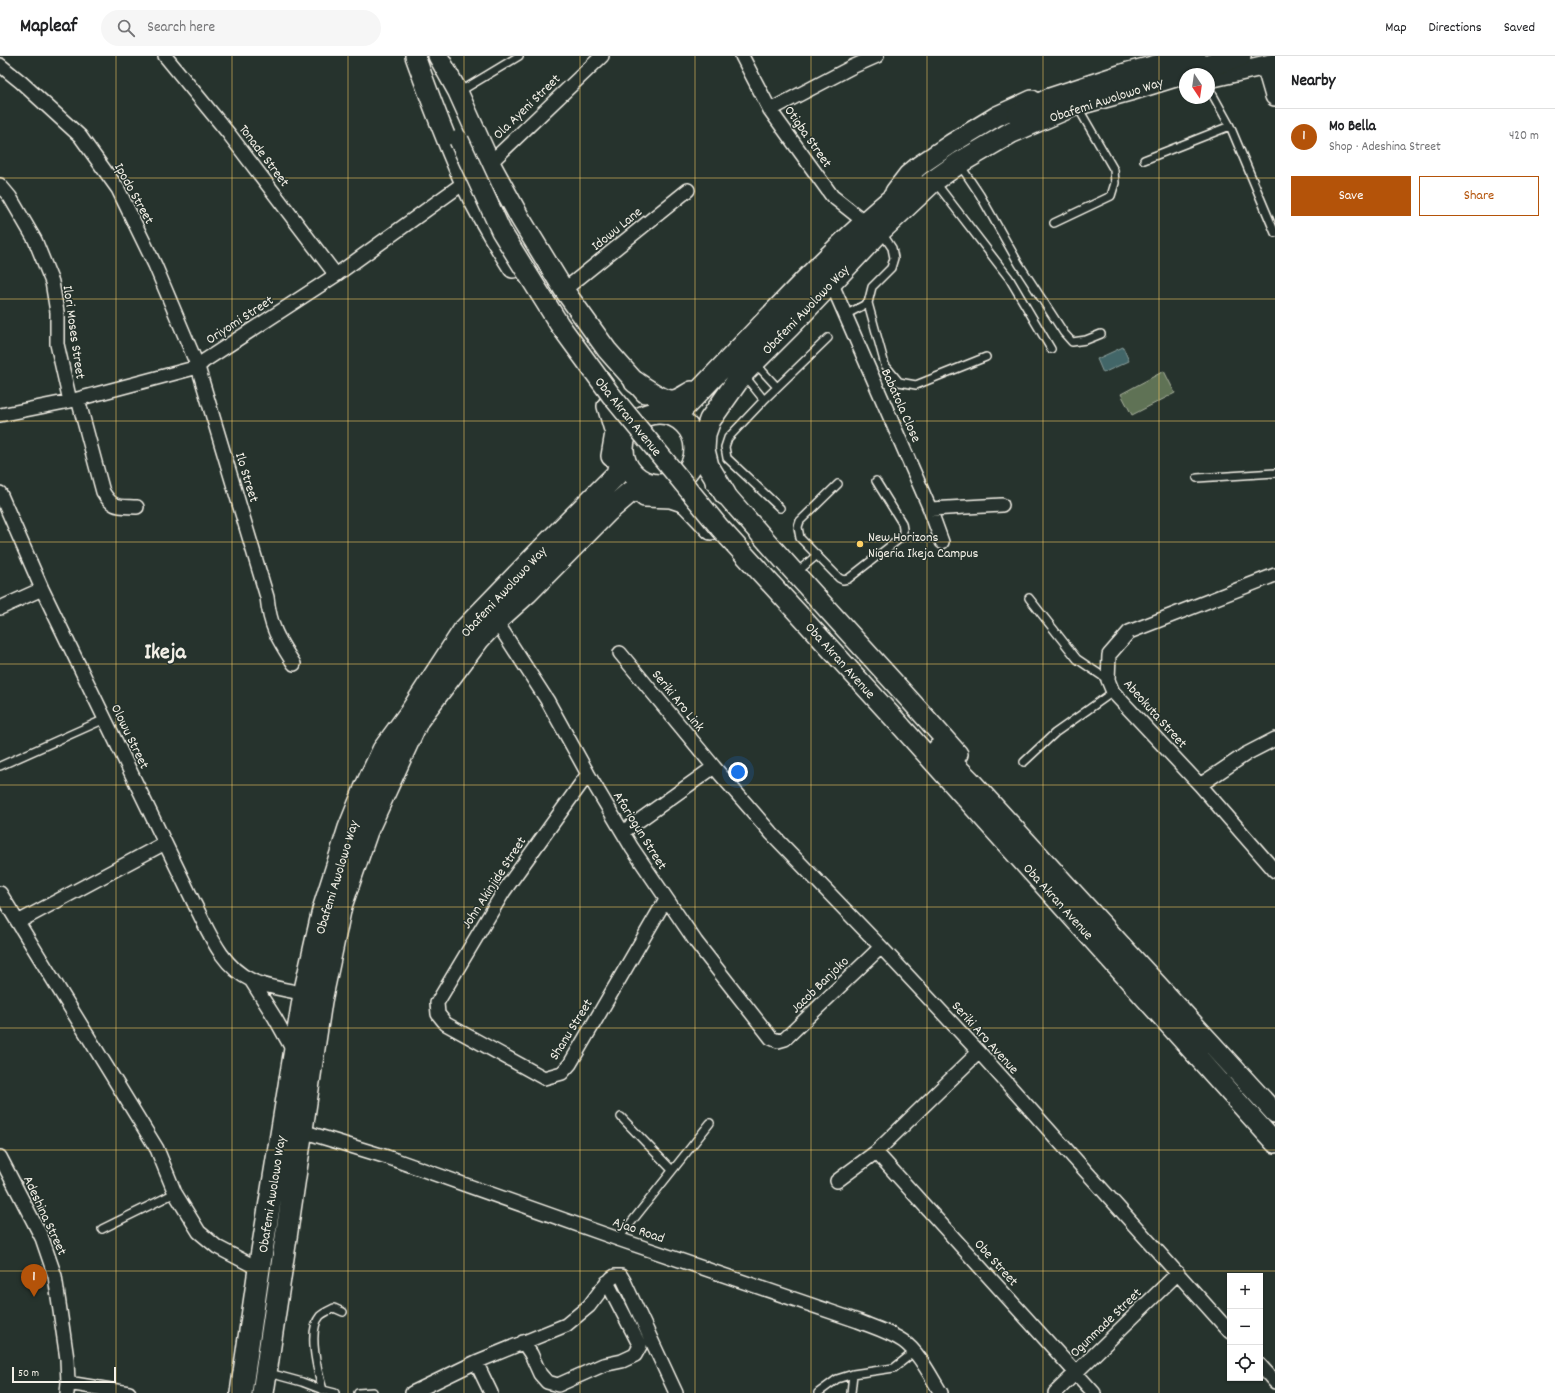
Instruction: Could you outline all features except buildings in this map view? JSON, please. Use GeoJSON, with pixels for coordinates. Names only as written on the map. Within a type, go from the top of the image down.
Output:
{"type":"FeatureCollection","features":[{"type":"Feature","properties":{"kind":"main road"},"geometry":{"type":"LineString","coordinates":[[415,56],[439,122],[465,182],[493,237],[573,358],[621,425],[624,460],[633,474],[637,478],[647,483],[662,485],[683,501],[899,735],[949,787],[969,801]]}},
{"type":"Feature","properties":{"kind":"main road"},"geometry":{"type":"LineString","coordinates":[[418,56],[463,139]]}},
{"type":"Feature","properties":{"kind":"main road"},"geometry":{"type":"LineString","coordinates":[[437,56],[463,139]]}},
{"type":"Feature","properties":{"kind":"main road"},"geometry":{"type":"LineString","coordinates":[[437,56],[458,92],[490,163],[520,218],[564,290],[607,350],[649,398],[668,414],[677,418],[688,429],[694,442],[697,460],[841,625],[961,757],[969,779]]}},
{"type":"Feature","properties":{"kind":"main road","name":"Obafemi Awolowo Way"},"geometry":{"type":"LineString","coordinates":[[966,152],[986,132],[1050,100],[1129,73],[1195,56]]}},
{"type":"Feature","properties":{"kind":"main road","name":"Obafemi Awolowo Way"},"geometry":{"type":"LineString","coordinates":[[966,152],[1072,106],[1130,90],[1240,56]]}},
{"type":"Feature","properties":{"kind":"main road"},"geometry":{"type":"LineString","coordinates":[[873,227],[887,202],[908,175],[920,165],[975,128],[997,116],[1057,89],[1153,57]]}},
{"type":"Feature","properties":{"kind":"main road"},"geometry":{"type":"LineString","coordinates":[[1215,77],[1271,64],[1275,96]]}},
{"type":"Feature","properties":{"kind":"main road"},"geometry":{"type":"LineString","coordinates":[[910,202],[926,195],[1000,147],[1065,115],[1179,86]]}},
{"type":"Feature","properties":{"kind":"main road","name":"Oba Akran Avenue"},"geometry":{"type":"LineString","coordinates":[[463,139],[501,231],[560,324],[611,396],[720,528],[904,721],[969,801],[1275,1143]]}},
{"type":"Feature","properties":{"kind":"main road"},"geometry":{"type":"LineString","coordinates":[[873,227],[910,202],[966,152]]}},
{"type":"Feature","properties":{"kind":"main road"},"geometry":{"type":"LineString","coordinates":[[887,202],[932,167],[966,152]]}},
{"type":"Feature","properties":{"kind":"main road","name":"Obafemi Awolowo Way"},"geometry":{"type":"LineString","coordinates":[[241,1393],[259,1269],[304,994],[323,910],[349,828],[383,750],[496,621],[527,593],[618,502],[629,493],[679,479],[687,472],[695,453],[697,425],[830,282],[873,227]]}},
{"type":"Feature","properties":{"kind":"main road","name":"Obafemi Awolowo Way"},"geometry":{"type":"LineString","coordinates":[[714,375],[846,239],[873,227]]}},
{"type":"Feature","properties":{"kind":"main road"},"geometry":{"type":"LineString","coordinates":[[536,303],[547,311],[557,308],[563,302],[564,290]]}},
{"type":"Feature","properties":{"kind":"main road"},"geometry":{"type":"LineString","coordinates":[[726,494],[708,466],[704,450],[705,434],[710,420],[743,374]]}},
{"type":"Feature","properties":{"kind":"main road"},"geometry":{"type":"LineString","coordinates":[[635,382],[658,396],[672,401],[683,397],[714,375]]}},
{"type":"Feature","properties":{"kind":"main road"},"geometry":{"type":"LineString","coordinates":[[668,414],[682,408],[714,375]]}},
{"type":"Feature","properties":{"kind":"main road"},"geometry":{"type":"LineString","coordinates":[[598,492],[609,468],[616,433],[608,406]]}},
{"type":"Feature","properties":{"kind":"main road","name":"Obafemi Awolowo Way"},"geometry":{"type":"LineString","coordinates":[[263,1393],[321,1001],[341,906],[367,831],[414,716],[464,630],[617,474],[625,438],[629,429],[637,421],[646,416],[657,413],[668,414]]}},
{"type":"Feature","properties":{"kind":"main road"},"geometry":{"type":"LineString","coordinates":[[618,502],[648,495],[671,497],[683,501]]}},
{"type":"Feature","properties":{"kind":"main road"},"geometry":{"type":"LineString","coordinates":[[761,586],[758,574],[764,566],[774,560],[791,568]]}},
{"type":"Feature","properties":{"kind":"main road","name":"Oba Akran Avenue"},"geometry":{"type":"LineString","coordinates":[[904,721],[969,779],[1275,1113]]}},
{"type":"Feature","properties":{"kind":"street","name":"Tonade Street"},"geometry":{"type":"LineString","coordinates":[[165,56],[229,134],[336,275]]}},
{"type":"Feature","properties":{"kind":"street","name":"Ola Ayeni Street"},"geometry":{"type":"LineString","coordinates":[[490,163],[602,56]]}},
{"type":"Feature","properties":{"kind":"street","name":"Otigba Street"},"geometry":{"type":"LineString","coordinates":[[742,56],[770,110],[832,196],[873,227]]}},
{"type":"Feature","properties":{"kind":"street"},"geometry":{"type":"LineString","coordinates":[[770,110],[852,67],[877,56]]}},
{"type":"Feature","properties":{"kind":"street","name":"Ipodo Street"},"geometry":{"type":"LineString","coordinates":[[0,65],[21,82],[80,136],[118,189],[155,265],[198,367]]}},
{"type":"Feature","properties":{"kind":"street","name":"Oriyomi Street"},"geometry":{"type":"LineString","coordinates":[[0,416],[74,400],[198,367],[336,275],[465,182]]}},
{"type":"Feature","properties":{"kind":"street","name":"Ilori Moses Street"},"geometry":{"type":"LineString","coordinates":[[0,185],[10,197],[35,240],[52,282],[57,312],[57,344],[103,492],[109,502],[113,505],[137,508]]}},
{"type":"Feature","properties":{"kind":"street","name":"Idowu Lane"},"geometry":{"type":"LineString","coordinates":[[564,290],[688,190]]}},
{"type":"Feature","properties":{"kind":"street","name":"Babatola Close"},"geometry":{"type":"LineString","coordinates":[[830,282],[930,509],[942,542]]}},
{"type":"Feature","properties":{"kind":"street","name":"Ilo Street"},"geometry":{"type":"LineString","coordinates":[[198,367],[267,597],[269,615],[274,633],[294,664]]}},
{"type":"Feature","properties":{"kind":"street","name":"Olowu Street"},"geometry":{"type":"LineString","coordinates":[[0,493],[42,589],[218,950],[234,970],[251,980],[268,986],[304,994]]}},
{"type":"Feature","properties":{"kind":"street"},"geometry":{"type":"LineString","coordinates":[[930,509],[1002,505]]}},
{"type":"Feature","properties":{"kind":"street","name":"Abeokuta Street"},"geometry":{"type":"LineString","coordinates":[[1275,574],[1129,632],[1109,655],[1110,686],[1200,784],[1275,871]]}},
{"type":"Feature","properties":{"kind":"street"},"geometry":{"type":"LineString","coordinates":[[0,608],[42,589]]}},
{"type":"Feature","properties":{"kind":"street","name":"Afariogun Street"},"geometry":{"type":"LineString","coordinates":[[496,621],[547,700],[588,774],[666,899],[696,942],[770,1038],[778,1041]]}},
{"type":"Feature","properties":{"kind":"street","name":"Seriki Aro Link"},"geometry":{"type":"LineString","coordinates":[[620,653],[714,767]]}},
{"type":"Feature","properties":{"kind":"street"},"geometry":{"type":"LineString","coordinates":[[1200,784],[1246,754],[1275,739]]}},
{"type":"Feature","properties":{"kind":"street"},"geometry":{"type":"LineString","coordinates":[[623,832],[714,767]]}},
{"type":"Feature","properties":{"kind":"street","name":"Seriki Aro Avenue"},"geometry":{"type":"LineString","coordinates":[[714,767],[772,834],[881,947],[979,1052],[1227,1329]]}},
{"type":"Feature","properties":{"kind":"street","name":"John Akinjide Street"},"geometry":{"type":"LineString","coordinates":[[438,1014],[437,1003],[504,890],[588,774]]}},
{"type":"Feature","properties":{"kind":"street"},"geometry":{"type":"LineString","coordinates":[[18,922],[165,843]]}},
{"type":"Feature","properties":{"kind":"street"},"geometry":{"type":"LineString","coordinates":[[0,893],[157,1149],[175,1193],[199,1232],[217,1247],[259,1269]]}},
{"type":"Feature","properties":{"kind":"street","name":"Shanu Street"},"geometry":{"type":"LineString","coordinates":[[438,1014],[446,1024],[544,1078],[562,1073],[570,1064],[666,899]]}},
{"type":"Feature","properties":{"kind":"street","name":"Jacob Banjoko"},"geometry":{"type":"LineString","coordinates":[[778,1041],[786,1039],[881,947]]}},
{"type":"Feature","properties":{"kind":"street","name":"Olowu Street"},"geometry":{"type":"LineString","coordinates":[[251,980],[295,1053]]}},
{"type":"Feature","properties":{"kind":"street"},"geometry":{"type":"LineString","coordinates":[[837,1181],[876,1152],[979,1052]]}},
{"type":"Feature","properties":{"kind":"street","name":"Ajao Road"},"geometry":{"type":"LineString","coordinates":[[302,1131],[387,1157],[618,1239],[858,1320],[891,1334],[904,1342],[914,1352],[941,1393]]}},
{"type":"Feature","properties":{"kind":"street","name":"Obe Street"},"geometry":{"type":"LineString","coordinates":[[876,1152],[1094,1393]]}},
{"type":"Feature","properties":{"kind":"street","name":"Adeshina Street"},"geometry":{"type":"LineString","coordinates":[[0,1159],[42,1238],[56,1276],[67,1359],[68,1388]]}},
{"type":"Feature","properties":{"kind":"street","name":"Ogunmade Street"},"geometry":{"type":"LineString","coordinates":[[1055,1393],[1178,1273]]}},
{"type":"Feature","properties":{"kind":"street"},"geometry":{"type":"LineString","coordinates":[[412,1393],[476,1362],[566,1325],[589,1306],[607,1282],[615,1276],[620,1276],[676,1393]]}},
{"type":"Feature","properties":{"kind":"street"},"geometry":{"type":"LineString","coordinates":[[523,1342],[532,1354],[540,1374],[547,1382],[558,1385],[603,1365],[622,1361],[635,1355],[640,1346],[607,1282]]}},
{"type":"Feature","properties":{"kind":"street"},"geometry":{"type":"LineString","coordinates":[[476,1362],[491,1393]]}},
{"type":"Feature","properties":{"kind":"street"},"geometry":{"type":"LineString","coordinates":[[1263,1368],[1275,1382]]}},
{"type":"Feature","properties":{"kind":"street"},"geometry":{"type":"LineString","coordinates":[[68,1388],[128,1393]]}},
{"type":"Feature","properties":{"kind":"lane"},"geometry":{"type":"LineString","coordinates":[[458,92],[519,56]]}},
{"type":"Feature","properties":{"kind":"lane"},"geometry":{"type":"LineString","coordinates":[[1215,99],[1230,126],[1275,233]]}},
{"type":"Feature","properties":{"kind":"lane"},"geometry":{"type":"LineString","coordinates":[[1054,222],[1111,196],[1115,184],[1114,170],[1080,111]]}},
{"type":"Feature","properties":{"kind":"lane"},"geometry":{"type":"LineString","coordinates":[[1144,160],[1230,126]]}},
{"type":"Feature","properties":{"kind":"lane"},"geometry":{"type":"LineString","coordinates":[[964,171],[980,195],[1019,264],[1064,333],[1072,342],[1086,340],[1101,334]]}},
{"type":"Feature","properties":{"kind":"lane"},"geometry":{"type":"LineString","coordinates":[[939,187],[1009,278],[1051,349]]}},
{"type":"Feature","properties":{"kind":"lane"},"geometry":{"type":"LineString","coordinates":[[873,227],[892,248],[894,258],[891,268],[872,287],[868,303],[886,365],[899,382],[916,385],[986,357]]}},
{"type":"Feature","properties":{"kind":"lane"},"geometry":{"type":"LineString","coordinates":[[845,315],[868,303]]}},
{"type":"Feature","properties":{"kind":"lane"},"geometry":{"type":"LineString","coordinates":[[780,508],[727,458],[725,447],[728,438],[764,400],[828,338]]}},
{"type":"Feature","properties":{"kind":"lane"},"geometry":{"type":"LineString","coordinates":[[743,374],[777,388]]}},
{"type":"Feature","properties":{"kind":"lane"},"geometry":{"type":"LineString","coordinates":[[743,374],[764,400]]}},
{"type":"Feature","properties":{"kind":"lane"},"geometry":{"type":"LineString","coordinates":[[1197,478],[1275,473]]}},
{"type":"Feature","properties":{"kind":"lane"},"geometry":{"type":"LineString","coordinates":[[838,484],[800,521],[798,527],[800,538],[839,578],[843,580],[848,579],[902,536],[902,523],[876,481]]}},
{"type":"Feature","properties":{"kind":"lane"},"geometry":{"type":"LineString","coordinates":[[791,568],[817,555]]}},
{"type":"Feature","properties":{"kind":"lane"},"geometry":{"type":"LineString","coordinates":[[1024,762],[1055,733],[1110,686],[1077,659],[1030,598]]}},
{"type":"Feature","properties":{"kind":"lane"},"geometry":{"type":"LineString","coordinates":[[0,766],[105,719]]}},
{"type":"Feature","properties":{"kind":"lane"},"geometry":{"type":"LineString","coordinates":[[621,1117],[672,1170]]}},
{"type":"Feature","properties":{"kind":"lane"},"geometry":{"type":"LineString","coordinates":[[618,1239],[710,1123]]}},
{"type":"Feature","properties":{"kind":"lane"},"geometry":{"type":"LineString","coordinates":[[102,1229],[175,1193]]}},
{"type":"Feature","properties":{"kind":"lane"},"geometry":{"type":"LineString","coordinates":[[323,1390],[318,1370],[314,1328],[320,1316],[334,1308],[343,1312]]}},
{"type":"Feature","properties":{"kind":"lane"},"geometry":{"type":"LineString","coordinates":[[818,1393],[837,1379],[853,1374],[894,1368],[914,1352]]}},
{"type":"Feature","properties":{"kind":"lane"},"geometry":{"type":"LineString","coordinates":[[266,1373],[302,1382],[335,1393]]}},
{"type":"Feature","properties":{"kind":"lane"},"geometry":{"type":"LineString","coordinates":[[851,1393],[853,1374]]}},
{"type":"Feature","properties":{"kind":"lane"},"geometry":{"type":"LineString","coordinates":[[358,1393],[372,1392]]}},
{"type":"Feature","properties":{"kind":"green space"},"geometry":{"type":"Polygon","coordinates":[[[1164,371],[1175,393],[1132,415],[1121,394],[1164,371]]]}},
{"type":"Feature","properties":{"kind":"water"},"geometry":{"type":"Polygon","coordinates":[[[1123,347],[1129,361],[1103,373],[1097,359],[1123,347]]]}},
{"type":"Feature","properties":{"kind":"place","name":"New Horizons Nigeria Ikeja Campus"},"geometry":{"type":"Point","coordinates":[860,544]}},
{"type":"Feature","properties":{"kind":"place","name":"Mo Bella"},"geometry":{"type":"Point","coordinates":[34,1297]}},
{"type":"Feature","properties":{"kind":"district","name":"Ikeja"},"geometry":{"type":"Point","coordinates":[165,650]}}]}
